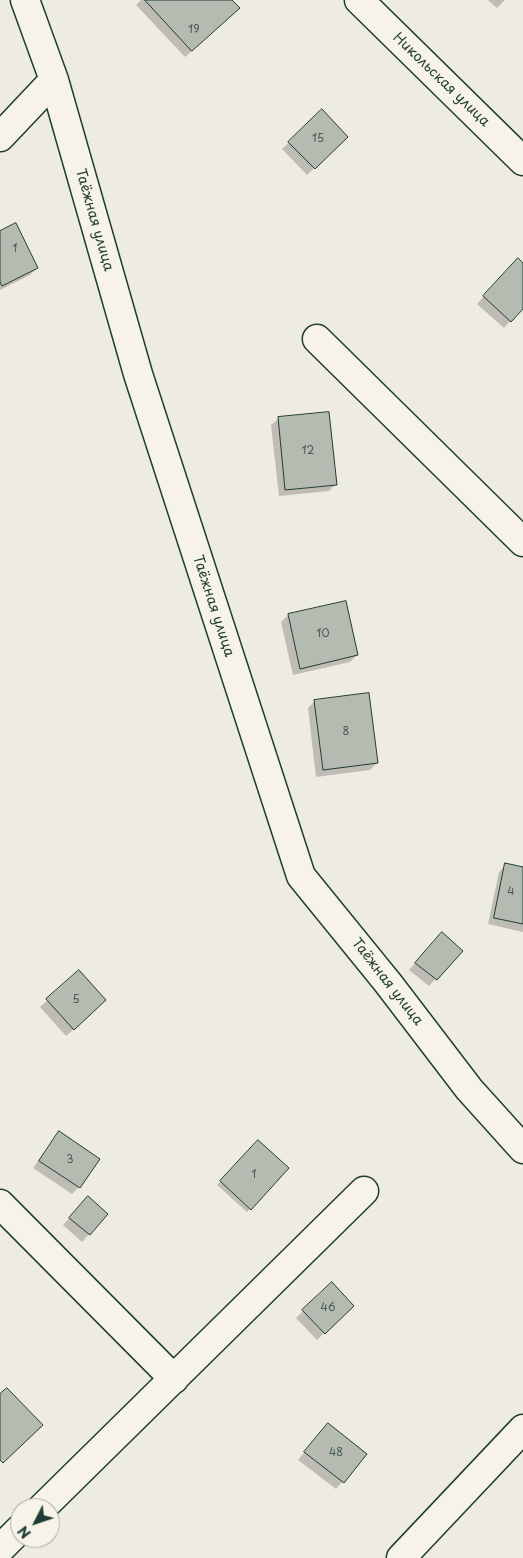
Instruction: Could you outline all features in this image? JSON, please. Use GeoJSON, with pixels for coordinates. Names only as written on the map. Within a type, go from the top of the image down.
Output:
{"type":"FeatureCollection","features":[{"type":"Feature","properties":{"kind":"street","name":"Таёжная улица"},"geometry":{"type":"LineString","coordinates":[[25,0],[54,80],[138,374],[301,876],[388,983],[469,1089],[523,1149]]}},
{"type":"Feature","properties":{"kind":"street","name":"Никольская улица"},"geometry":{"type":"LineString","coordinates":[[359,0],[523,161]]}},
{"type":"Feature","properties":{"kind":"street"},"geometry":{"type":"LineString","coordinates":[[0,137],[54,80]]}},
{"type":"Feature","properties":{"kind":"street"},"geometry":{"type":"LineString","coordinates":[[317,339],[523,542]]}},
{"type":"Feature","properties":{"kind":"street"},"geometry":{"type":"LineString","coordinates":[[52,1498],[364,1191]]}},
{"type":"Feature","properties":{"kind":"street"},"geometry":{"type":"LineString","coordinates":[[0,1204],[174,1379]]}},
{"type":"Feature","properties":{"kind":"street"},"geometry":{"type":"LineString","coordinates":[[401,1558],[523,1429]]}},
{"type":"Feature","properties":{"kind":"street"},"geometry":{"type":"LineString","coordinates":[[0,1549],[10,1539]]}},
{"type":"Feature","properties":{"kind":"building"},"geometry":{"type":"Polygon","coordinates":[[[145,0],[232,0],[240,8],[192,51],[145,0]]]}},
{"type":"Feature","properties":{"kind":"building"},"geometry":{"type":"Polygon","coordinates":[[[322,109],[348,137],[315,169],[288,142],[322,109]]]}},
{"type":"Feature","properties":{"kind":"building"},"geometry":{"type":"Polygon","coordinates":[[[16,223],[38,268],[2,286],[0,282],[0,231],[16,223]]]}},
{"type":"Feature","properties":{"kind":"building"},"geometry":{"type":"Polygon","coordinates":[[[518,258],[523,263],[523,309],[511,322],[483,296],[518,258]]]}},
{"type":"Feature","properties":{"kind":"building"},"geometry":{"type":"Polygon","coordinates":[[[329,412],[337,485],[285,490],[278,417],[329,412]]]}},
{"type":"Feature","properties":{"kind":"building"},"geometry":{"type":"Polygon","coordinates":[[[346,601],[358,655],[300,669],[288,614],[346,601]]]}},
{"type":"Feature","properties":{"kind":"building"},"geometry":{"type":"Polygon","coordinates":[[[369,693],[378,763],[323,770],[314,700],[369,693]]]}},
{"type":"Feature","properties":{"kind":"building"},"geometry":{"type":"Polygon","coordinates":[[[505,863],[523,867],[523,924],[494,918],[505,863]]]}},
{"type":"Feature","properties":{"kind":"building"},"geometry":{"type":"Polygon","coordinates":[[[442,932],[463,951],[437,980],[415,963],[442,932]]]}},
{"type":"Feature","properties":{"kind":"building"},"geometry":{"type":"Polygon","coordinates":[[[79,970],[106,1000],[74,1030],[46,999],[79,970]]]}},
{"type":"Feature","properties":{"kind":"building"},"geometry":{"type":"Polygon","coordinates":[[[59,1131],[100,1159],[80,1188],[39,1161],[59,1131]]]}},
{"type":"Feature","properties":{"kind":"building"},"geometry":{"type":"Polygon","coordinates":[[[258,1140],[289,1168],[251,1210],[220,1181],[258,1140]]]}},
{"type":"Feature","properties":{"kind":"building"},"geometry":{"type":"Polygon","coordinates":[[[88,1196],[108,1214],[90,1235],[69,1218],[88,1196]]]}},
{"type":"Feature","properties":{"kind":"building"},"geometry":{"type":"Polygon","coordinates":[[[332,1282],[354,1306],[325,1334],[302,1310],[332,1282]]]}},
{"type":"Feature","properties":{"kind":"building"},"geometry":{"type":"Polygon","coordinates":[[[7,1388],[43,1425],[3,1463],[0,1460],[0,1394],[7,1388]]]}},
{"type":"Feature","properties":{"kind":"building"},"geometry":{"type":"Polygon","coordinates":[[[328,1423],[367,1454],[344,1483],[304,1452],[328,1423]]]}}]}
